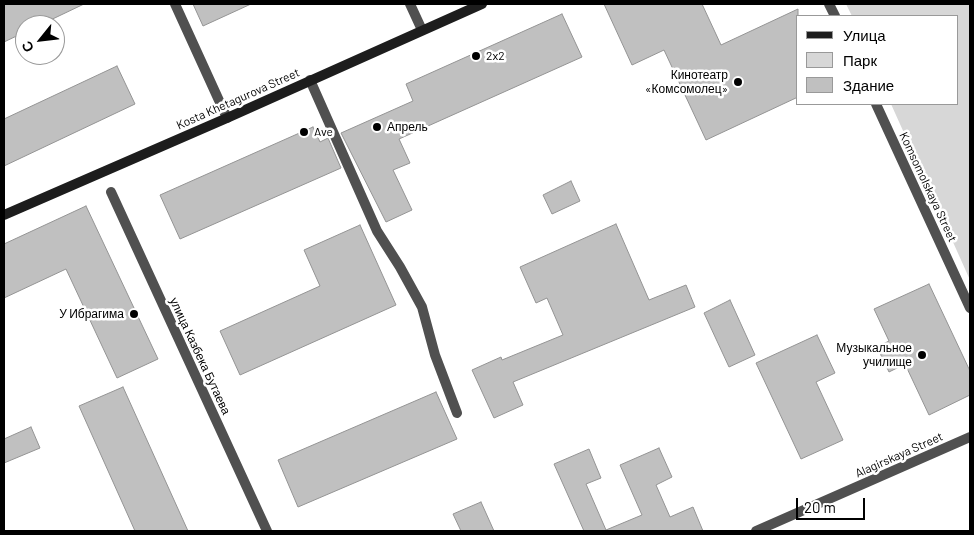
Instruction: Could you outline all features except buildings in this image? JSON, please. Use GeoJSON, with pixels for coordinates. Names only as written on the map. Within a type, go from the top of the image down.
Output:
{"type":"FeatureCollection","features":[{"type":"Feature","properties":{"kind":"main road","name":"Kosta Khetagurova Street"},"geometry":{"type":"LineString","coordinates":[[4,214],[228,118],[482,4]]}},
{"type":"Feature","properties":{"kind":"street"},"geometry":{"type":"LineString","coordinates":[[175,4],[228,118]]}},
{"type":"Feature","properties":{"kind":"street"},"geometry":{"type":"LineString","coordinates":[[410,4],[422,30]]}},
{"type":"Feature","properties":{"kind":"street"},"geometry":{"type":"LineString","coordinates":[[310,80],[377,231],[422,307],[435,355],[457,413]]}},
{"type":"Feature","properties":{"kind":"street","name":"Komsomolskaya Street"},"geometry":{"type":"LineString","coordinates":[[876,105],[970,308]]}},
{"type":"Feature","properties":{"kind":"street","name":"улица Казбека Бутаева"},"geometry":{"type":"LineString","coordinates":[[111,192],[267,531]]}},
{"type":"Feature","properties":{"kind":"street","name":"Alagirskaya Street"},"geometry":{"type":"LineString","coordinates":[[756,531],[970,437]]}},
{"type":"Feature","properties":{"kind":"green space"},"geometry":{"type":"Polygon","coordinates":[[[846,4],[970,4],[970,280],[891,105],[959,105],[959,15],[852,15],[846,4]]]}},
{"type":"Feature","properties":{"kind":"place","name":"2x2"},"geometry":{"type":"Point","coordinates":[476,56]}},
{"type":"Feature","properties":{"kind":"place","name":"Кинотеатр «Комсомолец»"},"geometry":{"type":"Point","coordinates":[738,82]}},
{"type":"Feature","properties":{"kind":"place","name":"Апрель"},"geometry":{"type":"Point","coordinates":[377,127]}},
{"type":"Feature","properties":{"kind":"place","name":"Ave"},"geometry":{"type":"Point","coordinates":[304,132]}},
{"type":"Feature","properties":{"kind":"place","name":"У Ибрагима"},"geometry":{"type":"Point","coordinates":[134,314]}},
{"type":"Feature","properties":{"kind":"place","name":"Музыкальное училище"},"geometry":{"type":"Point","coordinates":[922,355]}}]}
